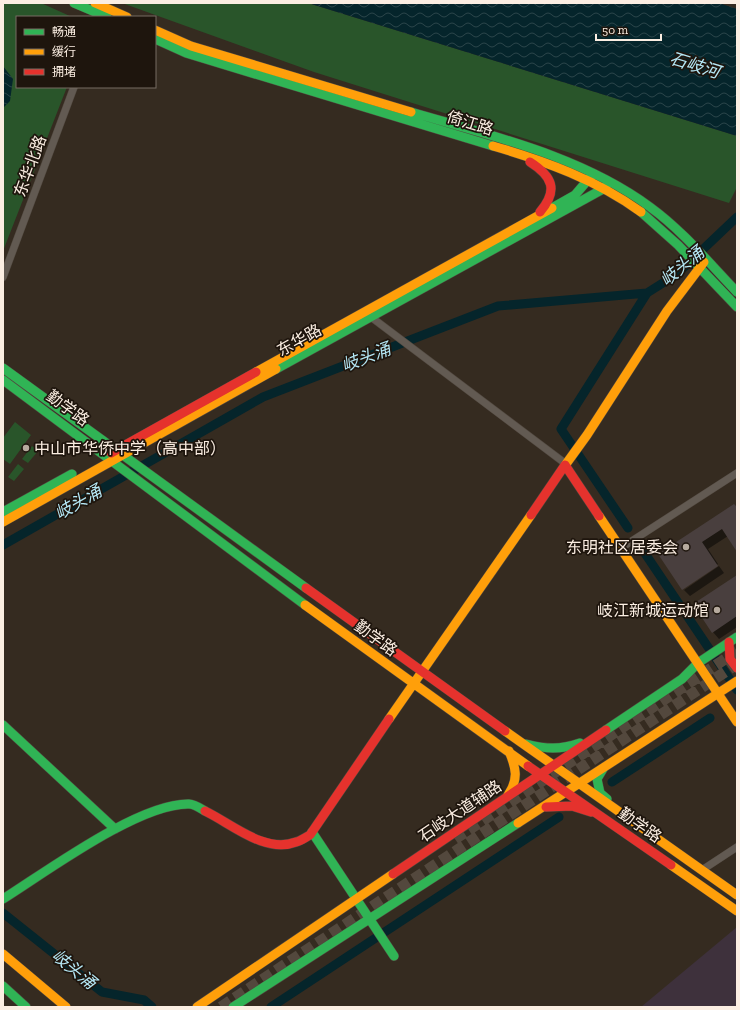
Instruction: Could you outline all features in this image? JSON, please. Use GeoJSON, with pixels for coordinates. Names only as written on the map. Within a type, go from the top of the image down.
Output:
{"type":"FeatureCollection","features":[{"type":"Feature","properties":{"kind":"main road"},"geometry":{"type":"LineString","coordinates":[[74,3],[102,12],[122,16]]}},
{"type":"Feature","properties":{"kind":"main road","name":"倚江路"},"geometry":{"type":"LineString","coordinates":[[156,30],[191,46],[518,144],[570,163],[590,177]]}},
{"type":"Feature","properties":{"kind":"main road","name":"倚江路"},"geometry":{"type":"LineString","coordinates":[[156,39],[186,53],[515,152],[590,177],[606,185],[659,228],[699,266],[737,307]]}},
{"type":"Feature","properties":{"kind":"main road"},"geometry":{"type":"LineString","coordinates":[[515,152],[543,171],[548,177],[551,187],[546,206],[534,217]]}},
{"type":"Feature","properties":{"kind":"main road","name":"东华路"},"geometry":{"type":"LineString","coordinates":[[3,522],[114,455],[575,195],[590,177]]}},
{"type":"Feature","properties":{"kind":"main road","name":"倚江路"},"geometry":{"type":"LineString","coordinates":[[606,185],[619,187],[667,219],[737,292]]}},
{"type":"Feature","properties":{"kind":"main road","name":"东华路"},"geometry":{"type":"LineString","coordinates":[[3,512],[114,455],[371,317],[606,185]]}},
{"type":"Feature","properties":{"kind":"main road"},"geometry":{"type":"LineString","coordinates":[[3,899],[115,829],[163,807],[190,804],[217,816],[262,843],[283,846],[303,840],[312,832],[421,672],[587,434],[666,311],[699,266],[707,259]]}},
{"type":"Feature","properties":{"kind":"main road","name":"勤学路"},"geometry":{"type":"LineString","coordinates":[[3,368],[114,455],[144,485],[413,684],[737,911]]}},
{"type":"Feature","properties":{"kind":"main road","name":"勤学路"},"geometry":{"type":"LineString","coordinates":[[3,380],[114,455],[154,479],[421,672],[630,820]]}},
{"type":"Feature","properties":{"kind":"main road"},"geometry":{"type":"LineString","coordinates":[[566,464],[737,722]]}},
{"type":"Feature","properties":{"kind":"main road"},"geometry":{"type":"LineString","coordinates":[[733,640],[730,659],[737,668]]}},
{"type":"Feature","properties":{"kind":"main road","name":"石岐大道辅路"},"geometry":{"type":"LineString","coordinates":[[197,1007],[682,679],[698,663],[733,640]]}},
{"type":"Feature","properties":{"kind":"main road"},"geometry":{"type":"LineString","coordinates":[[233,1007],[371,923],[542,808],[567,792],[582,786],[604,768],[737,681]]}},
{"type":"Feature","properties":{"kind":"main road"},"geometry":{"type":"LineString","coordinates":[[3,725],[115,829]]}},
{"type":"Feature","properties":{"kind":"main road"},"geometry":{"type":"LineString","coordinates":[[522,744],[554,750],[563,750],[600,735]]}},
{"type":"Feature","properties":{"kind":"main road"},"geometry":{"type":"LineString","coordinates":[[506,799],[515,785],[517,776],[516,768],[509,751]]}},
{"type":"Feature","properties":{"kind":"main road"},"geometry":{"type":"LineString","coordinates":[[604,768],[597,779],[600,793],[630,820],[737,895]]}},
{"type":"Feature","properties":{"kind":"main road"},"geometry":{"type":"LineString","coordinates":[[542,808],[557,805],[572,806],[601,816]]}},
{"type":"Feature","properties":{"kind":"main road"},"geometry":{"type":"LineString","coordinates":[[312,832],[392,954]]}},
{"type":"Feature","properties":{"kind":"main road"},"geometry":{"type":"LineString","coordinates":[[3,954],[66,1007]]}},
{"type":"Feature","properties":{"kind":"main road"},"geometry":{"type":"LineString","coordinates":[[3,986],[26,1007]]}},
{"type":"Feature","properties":{"kind":"street","name":"东华北路"},"geometry":{"type":"LineString","coordinates":[[3,277],[74,88]]}},
{"type":"Feature","properties":{"kind":"street"},"geometry":{"type":"LineString","coordinates":[[371,317],[566,464]]}},
{"type":"Feature","properties":{"kind":"street"},"geometry":{"type":"LineString","coordinates":[[621,548],[737,473]]}},
{"type":"Feature","properties":{"kind":"street"},"geometry":{"type":"LineString","coordinates":[[702,870],[737,847]]}},
{"type":"Feature","properties":{"kind":"shaded area"},"geometry":{"type":"Polygon","coordinates":[[[737,927],[737,1007],[641,1007],[737,927]]]}},
{"type":"Feature","properties":{"kind":"green space"},"geometry":{"type":"Polygon","coordinates":[[[3,3],[41,3],[70,16],[16,16],[16,88],[67,88],[3,251],[3,3]]]}},
{"type":"Feature","properties":{"kind":"green space"},"geometry":{"type":"Polygon","coordinates":[[[122,3],[308,3],[737,136],[737,187],[729,203],[314,72],[122,3]]]}},
{"type":"Feature","properties":{"kind":"green space"},"geometry":{"type":"Polygon","coordinates":[[[15,422],[31,435],[10,464],[3,459],[3,438],[15,422]]]}},
{"type":"Feature","properties":{"kind":"green space"},"geometry":{"type":"Polygon","coordinates":[[[32,446],[38,451],[28,463],[22,459],[32,446]]]}},
{"type":"Feature","properties":{"kind":"green space"},"geometry":{"type":"Polygon","coordinates":[[[18,464],[24,469],[14,481],[8,477],[18,464]]]}},
{"type":"Feature","properties":{"kind":"water","name":"石岐河"},"geometry":{"type":"Polygon","coordinates":[[[308,3],[719,3],[737,9],[737,136],[308,3]]]}},
{"type":"Feature","properties":{"kind":"water"},"geometry":{"type":"Polygon","coordinates":[[[3,66],[13,79],[10,101],[3,108],[3,66]]]}},
{"type":"Feature","properties":{"kind":"building","name":"东明社区居委会"},"geometry":{"type":"Polygon","coordinates":[[[734,504],[737,507],[737,552],[722,529],[702,542],[718,566],[682,590],[658,554],[734,504]]]}},
{"type":"Feature","properties":{"kind":"building","name":"岐江新城运动馆"},"geometry":{"type":"Polygon","coordinates":[[[737,575],[737,616],[712,633],[693,604],[737,575]]]}},
{"type":"Feature","properties":{"kind":"waterway","name":"岐头涌"},"geometry":{"type":"LineString","coordinates":[[3,545],[263,397],[498,306],[647,293],[677,274],[737,217]]}},
{"type":"Feature","properties":{"kind":"waterway"},"geometry":{"type":"LineString","coordinates":[[628,528],[561,429],[647,293]]}},
{"type":"Feature","properties":{"kind":"waterway"},"geometry":{"type":"LineString","coordinates":[[642,549],[737,690]]}},
{"type":"Feature","properties":{"kind":"waterway"},"geometry":{"type":"LineString","coordinates":[[612,782],[710,718]]}},
{"type":"Feature","properties":{"kind":"waterway"},"geometry":{"type":"LineString","coordinates":[[271,1007],[559,817]]}},
{"type":"Feature","properties":{"kind":"waterway","name":"岐头涌"},"geometry":{"type":"LineString","coordinates":[[3,913],[102,992],[144,1000],[152,1007]]}},
{"type":"Feature","properties":{"kind":"tunnel"},"geometry":{"type":"LineString","coordinates":[[455,839],[737,651]]}},
{"type":"Feature","properties":{"kind":"tunnel"},"geometry":{"type":"LineString","coordinates":[[221,1007],[737,664]]}},
{"type":"Feature","properties":{"kind":"traffic: fast"},"geometry":{"type":"LineString","coordinates":[[74,3],[105,16]]}},
{"type":"Feature","properties":{"kind":"traffic: fast"},"geometry":{"type":"LineString","coordinates":[[156,39],[186,53],[493,146]]}},
{"type":"Feature","properties":{"kind":"traffic: fast"},"geometry":{"type":"LineString","coordinates":[[411,112],[535,149],[595,174],[623,189],[650,207],[674,226],[737,292]]}},
{"type":"Feature","properties":{"kind":"traffic: fast"},"geometry":{"type":"LineString","coordinates":[[552,208],[575,195],[593,174]]}},
{"type":"Feature","properties":{"kind":"traffic: fast"},"geometry":{"type":"LineString","coordinates":[[276,369],[603,189],[609,182]]}},
{"type":"Feature","properties":{"kind":"traffic: fast"},"geometry":{"type":"LineString","coordinates":[[641,212],[678,245],[737,307]]}},
{"type":"Feature","properties":{"kind":"traffic: fast"},"geometry":{"type":"LineString","coordinates":[[3,368],[306,588]]}},
{"type":"Feature","properties":{"kind":"traffic: fast"},"geometry":{"type":"LineString","coordinates":[[3,380],[305,605]]}},
{"type":"Feature","properties":{"kind":"traffic: fast"},"geometry":{"type":"LineString","coordinates":[[3,512],[72,474]]}},
{"type":"Feature","properties":{"kind":"traffic: fast"},"geometry":{"type":"LineString","coordinates":[[606,730],[682,679],[698,663],[737,637]]}},
{"type":"Feature","properties":{"kind":"traffic: fast"},"geometry":{"type":"LineString","coordinates":[[3,725],[115,829]]}},
{"type":"Feature","properties":{"kind":"traffic: fast"},"geometry":{"type":"LineString","coordinates":[[526,744],[553,748],[566,747],[580,743]]}},
{"type":"Feature","properties":{"kind":"traffic: fast"},"geometry":{"type":"LineString","coordinates":[[603,769],[597,779],[600,793],[607,799]]}},
{"type":"Feature","properties":{"kind":"traffic: fast"},"geometry":{"type":"LineString","coordinates":[[3,899],[93,841],[120,826],[145,815],[168,807],[189,804],[195,805],[205,811]]}},
{"type":"Feature","properties":{"kind":"traffic: fast"},"geometry":{"type":"LineString","coordinates":[[233,1007],[518,823]]}},
{"type":"Feature","properties":{"kind":"traffic: fast"},"geometry":{"type":"LineString","coordinates":[[312,832],[394,956]]}},
{"type":"Feature","properties":{"kind":"traffic: fast"},"geometry":{"type":"LineString","coordinates":[[3,986],[26,1007]]}},
{"type":"Feature","properties":{"kind":"traffic: slow"},"geometry":{"type":"LineString","coordinates":[[95,3],[125,16]]}},
{"type":"Feature","properties":{"kind":"traffic: slow"},"geometry":{"type":"LineString","coordinates":[[156,30],[191,46],[411,112]]}},
{"type":"Feature","properties":{"kind":"traffic: slow"},"geometry":{"type":"LineString","coordinates":[[493,146],[532,158],[589,181],[607,190],[641,212]]}},
{"type":"Feature","properties":{"kind":"traffic: slow"},"geometry":{"type":"LineString","coordinates":[[256,372],[552,208]]}},
{"type":"Feature","properties":{"kind":"traffic: slow"},"geometry":{"type":"LineString","coordinates":[[566,464],[587,435],[667,311],[704,262]]}},
{"type":"Feature","properties":{"kind":"traffic: slow"},"geometry":{"type":"LineString","coordinates":[[3,522],[276,369]]}},
{"type":"Feature","properties":{"kind":"traffic: slow"},"geometry":{"type":"LineString","coordinates":[[389,719],[531,515]]}},
{"type":"Feature","properties":{"kind":"traffic: slow"},"geometry":{"type":"LineString","coordinates":[[599,516],[737,722]]}},
{"type":"Feature","properties":{"kind":"traffic: slow"},"geometry":{"type":"LineString","coordinates":[[305,605],[528,766]]}},
{"type":"Feature","properties":{"kind":"traffic: slow"},"geometry":{"type":"LineString","coordinates":[[518,823],[737,681]]}},
{"type":"Feature","properties":{"kind":"traffic: slow"},"geometry":{"type":"LineString","coordinates":[[505,731],[737,895]]}},
{"type":"Feature","properties":{"kind":"traffic: slow"},"geometry":{"type":"LineString","coordinates":[[508,795],[515,779],[515,768],[509,751]]}},
{"type":"Feature","properties":{"kind":"traffic: slow"},"geometry":{"type":"LineString","coordinates":[[671,865],[737,911]]}},
{"type":"Feature","properties":{"kind":"traffic: slow"},"geometry":{"type":"LineString","coordinates":[[197,1007],[393,874]]}},
{"type":"Feature","properties":{"kind":"traffic: slow"},"geometry":{"type":"LineString","coordinates":[[3,954],[66,1007]]}},
{"type":"Feature","properties":{"kind":"traffic: jam"},"geometry":{"type":"LineString","coordinates":[[530,162],[544,173],[550,184],[550,197],[540,212]]}},
{"type":"Feature","properties":{"kind":"traffic: jam"},"geometry":{"type":"LineString","coordinates":[[111,453],[256,372]]}},
{"type":"Feature","properties":{"kind":"traffic: jam"},"geometry":{"type":"LineString","coordinates":[[531,515],[565,465],[599,516]]}},
{"type":"Feature","properties":{"kind":"traffic: jam"},"geometry":{"type":"LineString","coordinates":[[306,588],[505,731]]}},
{"type":"Feature","properties":{"kind":"traffic: jam"},"geometry":{"type":"LineString","coordinates":[[729,642],[730,659],[737,668]]}},
{"type":"Feature","properties":{"kind":"traffic: jam"},"geometry":{"type":"LineString","coordinates":[[205,811],[249,836],[261,841],[284,845],[302,840],[310,835],[389,719]]}},
{"type":"Feature","properties":{"kind":"traffic: jam"},"geometry":{"type":"LineString","coordinates":[[393,874],[606,730]]}},
{"type":"Feature","properties":{"kind":"traffic: jam"},"geometry":{"type":"LineString","coordinates":[[528,766],[671,865]]}},
{"type":"Feature","properties":{"kind":"traffic: jam"},"geometry":{"type":"LineString","coordinates":[[546,807],[572,806],[591,812]]}},
{"type":"Feature","properties":{"kind":"place","name":"中山市华侨中学（高中部）"},"geometry":{"type":"Point","coordinates":[26,448]}},
{"type":"Feature","properties":{"kind":"place","name":"东明社区居委会"},"geometry":{"type":"Point","coordinates":[686,547]}},
{"type":"Feature","properties":{"kind":"place","name":"岐江新城运动馆"},"geometry":{"type":"Point","coordinates":[717,610]}}]}
